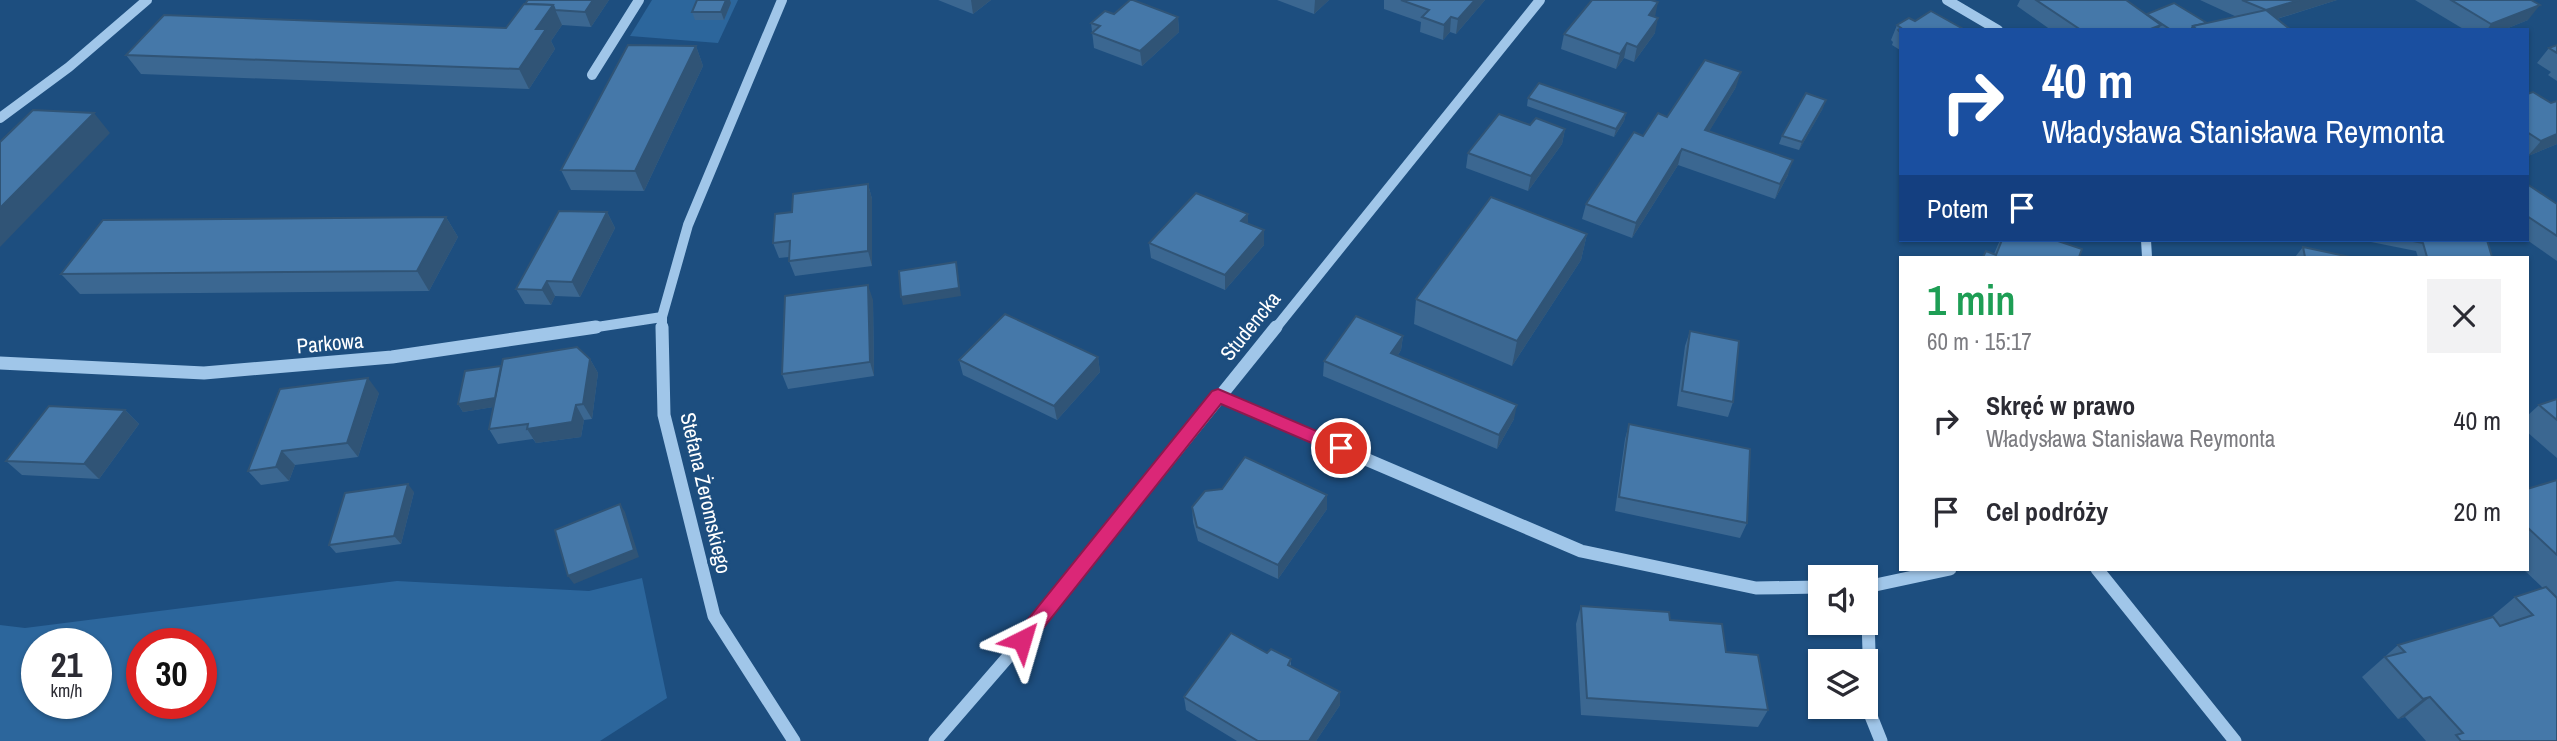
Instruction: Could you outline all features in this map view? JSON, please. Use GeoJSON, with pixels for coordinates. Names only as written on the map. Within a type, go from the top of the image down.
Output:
{"type":"FeatureCollection","features":[{"type":"Feature","properties":{"kind":"street"},"geometry":{"type":"LineString","coordinates":[[0,118],[69,67],[147,0]]}},
{"type":"Feature","properties":{"kind":"street"},"geometry":{"type":"LineString","coordinates":[[592,75],[639,0]]}},
{"type":"Feature","properties":{"kind":"street","name":"Stefana Żeromskiego"},"geometry":{"type":"LineString","coordinates":[[782,0],[688,225],[662,317],[664,415],[714,616],[794,741]]}},
{"type":"Feature","properties":{"kind":"street","name":"Studencka"},"geometry":{"type":"LineString","coordinates":[[934,741],[1040,620],[1540,0]]}},
{"type":"Feature","properties":{"kind":"street"},"geometry":{"type":"LineString","coordinates":[[1947,0],[1995,28]]}},
{"type":"Feature","properties":{"kind":"street","name":"Parkowa"},"geometry":{"type":"LineString","coordinates":[[0,363],[204,373],[392,357],[662,317]]}},
{"type":"Feature","properties":{"kind":"street"},"geometry":{"type":"LineString","coordinates":[[1218,396],[1581,551],[1756,588],[1808,587]]}},
{"type":"Feature","properties":{"kind":"street"},"geometry":{"type":"LineString","coordinates":[[1878,584],[1941,571]]}},
{"type":"Feature","properties":{"kind":"street"},"geometry":{"type":"LineString","coordinates":[[2099,571],[2235,741]]}},
{"type":"Feature","properties":{"kind":"street"},"geometry":{"type":"LineString","coordinates":[[1868,635],[1871,716],[1881,741]]}},
{"type":"Feature","properties":{"kind":"shaded area"},"geometry":{"type":"Polygon","coordinates":[[[652,0],[738,0],[718,43],[630,36],[652,0]]]}},
{"type":"Feature","properties":{"kind":"shaded area"},"geometry":{"type":"Polygon","coordinates":[[[642,578],[667,698],[600,741],[0,741],[0,625],[25,628],[397,581],[589,591],[642,578]]]}},
{"type":"Feature","properties":{"kind":"building"},"geometry":{"type":"Polygon","coordinates":[[[528,0],[593,0],[585,12],[555,10],[553,5],[525,4],[528,0]]]}},
{"type":"Feature","properties":{"kind":"building"},"geometry":{"type":"Polygon","coordinates":[[[697,0],[726,0],[721,12],[692,12],[697,0]]]}},
{"type":"Feature","properties":{"kind":"building"},"geometry":{"type":"Polygon","coordinates":[[[1130,0],[1178,17],[1140,51],[1092,33],[1100,26],[1091,23],[1105,11],[1114,14],[1130,0]]]}},
{"type":"Feature","properties":{"kind":"building"},"geometry":{"type":"Polygon","coordinates":[[[1401,0],[1475,0],[1458,19],[1451,17],[1444,25],[1422,17],[1429,10],[1401,0]]]}},
{"type":"Feature","properties":{"kind":"building"},"geometry":{"type":"Polygon","coordinates":[[[1592,0],[1651,0],[1658,2],[1649,15],[1658,18],[1637,47],[1627,43],[1620,54],[1564,34],[1592,0]]]}},
{"type":"Feature","properties":{"kind":"building"},"geometry":{"type":"Polygon","coordinates":[[[2036,0],[2126,0],[2161,25],[2153,28],[2078,28],[2036,0]]]}},
{"type":"Feature","properties":{"kind":"building"},"geometry":{"type":"Polygon","coordinates":[[[2242,0],[2299,0],[2266,10],[2242,0]]]}},
{"type":"Feature","properties":{"kind":"building"},"geometry":{"type":"Polygon","coordinates":[[[2451,0],[2531,0],[2540,5],[2491,24],[2451,0]]]}},
{"type":"Feature","properties":{"kind":"building"},"geometry":{"type":"Polygon","coordinates":[[[2174,3],[2207,23],[2192,28],[2168,28],[2147,14],[2174,3]]]}},
{"type":"Feature","properties":{"kind":"building"},"geometry":{"type":"Polygon","coordinates":[[[524,4],[553,5],[536,29],[546,29],[519,69],[126,55],[164,15],[506,28],[524,4]]]}},
{"type":"Feature","properties":{"kind":"building"},"geometry":{"type":"Polygon","coordinates":[[[2266,10],[2288,28],[2195,28],[2193,26],[2266,10]]]}},
{"type":"Feature","properties":{"kind":"building"},"geometry":{"type":"Polygon","coordinates":[[[1931,11],[1961,28],[1901,28],[1897,25],[1909,18],[1915,21],[1931,11]]]}},
{"type":"Feature","properties":{"kind":"building"},"geometry":{"type":"Polygon","coordinates":[[[628,45],[696,46],[635,171],[561,170],[628,45]]]}},
{"type":"Feature","properties":{"kind":"building"},"geometry":{"type":"Polygon","coordinates":[[[2557,45],[2557,53],[2549,48],[2557,45]]]}},
{"type":"Feature","properties":{"kind":"building"},"geometry":{"type":"Polygon","coordinates":[[[1705,60],[1741,72],[1705,130],[1793,160],[1780,184],[1682,149],[1636,223],[1586,204],[1634,132],[1643,136],[1658,113],[1667,117],[1705,60]]]}},
{"type":"Feature","properties":{"kind":"building"},"geometry":{"type":"Polygon","coordinates":[[[1539,83],[1626,113],[1616,129],[1528,98],[1539,83]]]}},
{"type":"Feature","properties":{"kind":"building"},"geometry":{"type":"Polygon","coordinates":[[[2533,92],[2551,103],[2557,101],[2557,134],[2541,141],[2529,133],[2529,93],[2533,92]]]}},
{"type":"Feature","properties":{"kind":"building"},"geometry":{"type":"Polygon","coordinates":[[[1806,93],[1826,100],[1802,142],[1782,136],[1806,93]]]}},
{"type":"Feature","properties":{"kind":"building"},"geometry":{"type":"Polygon","coordinates":[[[33,110],[94,113],[0,208],[0,142],[33,110]]]}},
{"type":"Feature","properties":{"kind":"building"},"geometry":{"type":"Polygon","coordinates":[[[1499,114],[1530,125],[1536,118],[1565,129],[1531,176],[1468,153],[1499,114]]]}},
{"type":"Feature","properties":{"kind":"building"},"geometry":{"type":"Polygon","coordinates":[[[868,184],[868,251],[789,261],[790,241],[773,243],[775,214],[792,212],[793,194],[868,184]]]}},
{"type":"Feature","properties":{"kind":"building"},"geometry":{"type":"Polygon","coordinates":[[[2529,185],[2557,204],[2557,236],[2529,217],[2529,185]]]}},
{"type":"Feature","properties":{"kind":"building"},"geometry":{"type":"Polygon","coordinates":[[[1196,193],[1248,214],[1241,221],[1264,230],[1225,275],[1149,243],[1196,193]]]}},
{"type":"Feature","properties":{"kind":"building"},"geometry":{"type":"Polygon","coordinates":[[[1491,197],[1587,234],[1517,341],[1416,299],[1491,197]]]}},
{"type":"Feature","properties":{"kind":"building"},"geometry":{"type":"Polygon","coordinates":[[[559,211],[607,212],[572,282],[547,281],[542,290],[516,289],[559,211]]]}},
{"type":"Feature","properties":{"kind":"building"},"geometry":{"type":"Polygon","coordinates":[[[446,217],[417,271],[61,274],[103,220],[446,217]]]}},
{"type":"Feature","properties":{"kind":"building"},"geometry":{"type":"Polygon","coordinates":[[[2001,242],[2061,242],[2082,249],[2079,256],[1984,256],[1986,251],[1996,255],[2001,242]]]}},
{"type":"Feature","properties":{"kind":"building"},"geometry":{"type":"Polygon","coordinates":[[[2418,242],[2488,242],[2492,256],[2427,256],[2423,243],[2418,242]]]}},
{"type":"Feature","properties":{"kind":"building"},"geometry":{"type":"Polygon","coordinates":[[[2303,247],[2345,256],[2305,256],[2303,247]]]}},
{"type":"Feature","properties":{"kind":"building"},"geometry":{"type":"Polygon","coordinates":[[[956,262],[959,288],[901,297],[899,271],[956,262]]]}},
{"type":"Feature","properties":{"kind":"building"},"geometry":{"type":"Polygon","coordinates":[[[868,285],[870,362],[782,374],[785,296],[868,285]]]}},
{"type":"Feature","properties":{"kind":"building"},"geometry":{"type":"Polygon","coordinates":[[[1005,314],[1098,357],[1054,406],[959,360],[1005,314]]]}},
{"type":"Feature","properties":{"kind":"building"},"geometry":{"type":"Polygon","coordinates":[[[1356,316],[1403,336],[1391,353],[1517,405],[1499,435],[1324,361],[1356,316]]]}},
{"type":"Feature","properties":{"kind":"building"},"geometry":{"type":"Polygon","coordinates":[[[1690,331],[1739,341],[1733,402],[1682,391],[1690,331]]]}},
{"type":"Feature","properties":{"kind":"building"},"geometry":{"type":"Polygon","coordinates":[[[577,347],[590,359],[583,404],[576,405],[572,422],[527,429],[528,424],[489,429],[503,359],[577,347]]]}},
{"type":"Feature","properties":{"kind":"building"},"geometry":{"type":"Polygon","coordinates":[[[501,366],[495,398],[458,404],[465,371],[501,366]]]}},
{"type":"Feature","properties":{"kind":"building"},"geometry":{"type":"Polygon","coordinates":[[[368,378],[347,443],[282,451],[276,467],[248,471],[280,389],[368,378]]]}},
{"type":"Feature","properties":{"kind":"building"},"geometry":{"type":"Polygon","coordinates":[[[2557,399],[2557,420],[2539,405],[2557,399]]]}},
{"type":"Feature","properties":{"kind":"building"},"geometry":{"type":"Polygon","coordinates":[[[49,406],[125,410],[84,464],[6,461],[49,406]]]}},
{"type":"Feature","properties":{"kind":"building"},"geometry":{"type":"Polygon","coordinates":[[[1629,424],[1750,449],[1747,523],[1619,497],[1629,424]]]}},
{"type":"Feature","properties":{"kind":"building"},"geometry":{"type":"Polygon","coordinates":[[[1245,457],[1327,495],[1278,565],[1197,527],[1192,507],[1205,491],[1222,489],[1245,457]]]}},
{"type":"Feature","properties":{"kind":"building"},"geometry":{"type":"Polygon","coordinates":[[[2557,480],[2557,555],[2529,529],[2529,488],[2557,480]]]}},
{"type":"Feature","properties":{"kind":"building"},"geometry":{"type":"Polygon","coordinates":[[[408,484],[394,536],[329,545],[345,493],[408,484]]]}},
{"type":"Feature","properties":{"kind":"building"},"geometry":{"type":"Polygon","coordinates":[[[620,504],[634,550],[568,576],[555,530],[620,504]]]}},
{"type":"Feature","properties":{"kind":"building"},"geometry":{"type":"Polygon","coordinates":[[[2546,587],[2557,598],[2557,741],[2461,741],[2456,735],[2463,733],[2430,697],[2423,699],[2385,657],[2405,652],[2398,645],[2493,617],[2500,626],[2533,615],[2515,597],[2546,587]]]}},
{"type":"Feature","properties":{"kind":"building"},"geometry":{"type":"Polygon","coordinates":[[[1581,606],[1669,612],[1670,620],[1722,624],[1726,652],[1758,655],[1768,710],[1587,698],[1581,606]]]}},
{"type":"Feature","properties":{"kind":"building"},"geometry":{"type":"Polygon","coordinates":[[[1231,633],[1267,653],[1271,649],[1291,659],[1288,665],[1340,692],[1309,741],[1258,741],[1184,697],[1231,633]]]}},
{"type":"Feature","properties":{"kind":"route"},"geometry":{"type":"LineString","coordinates":[[1022,640],[1218,396],[1341,448]]}}]}
